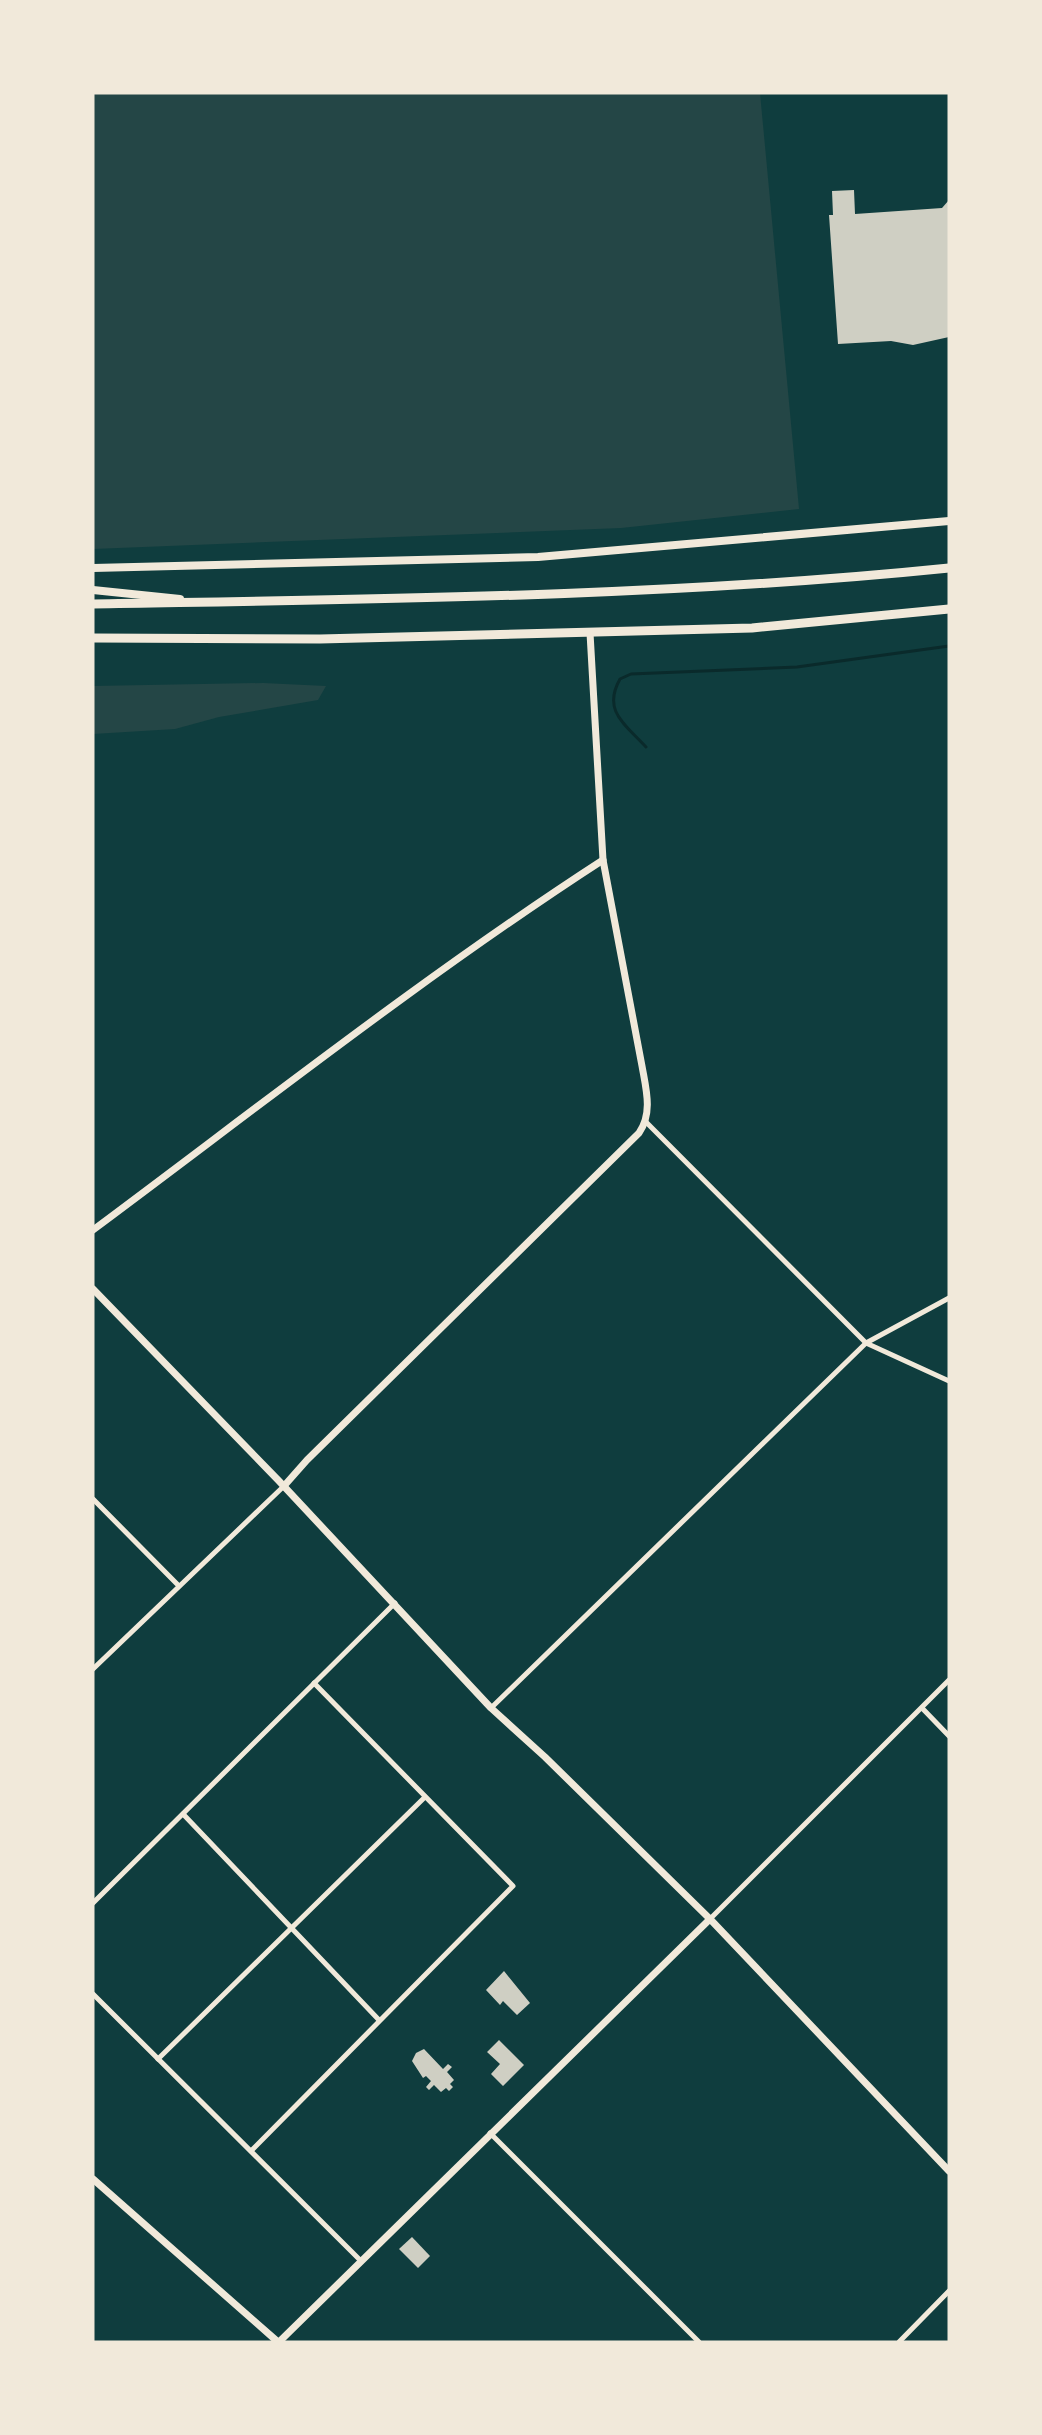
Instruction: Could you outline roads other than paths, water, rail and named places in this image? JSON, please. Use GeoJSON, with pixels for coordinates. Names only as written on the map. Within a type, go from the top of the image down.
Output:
{"type":"FeatureCollection","features":[{"type":"Feature","properties":{"kind":"highway"},"geometry":{"type":"LineString","coordinates":[[93,604],[595,593],[852,578],[949,568]]}},
{"type":"Feature","properties":{"kind":"highway"},"geometry":{"type":"LineString","coordinates":[[93,638],[320,639],[752,628],[949,609]]}},
{"type":"Feature","properties":{"kind":"main road"},"geometry":{"type":"LineString","coordinates":[[93,568],[538,556],[949,521]]}},
{"type":"Feature","properties":{"kind":"main road"},"geometry":{"type":"LineString","coordinates":[[93,590],[206,602]]}},
{"type":"Feature","properties":{"kind":"street"},"geometry":{"type":"LineString","coordinates":[[93,1669],[284,1486],[307,1460],[639,1133],[646,1122],[647,1098],[642,1066],[603,860],[590,633]]}},
{"type":"Feature","properties":{"kind":"street"},"geometry":{"type":"LineString","coordinates":[[93,1230],[352,1036],[539,902],[603,860]]}},
{"type":"Feature","properties":{"kind":"street"},"geometry":{"type":"LineString","coordinates":[[646,1122],[866,1342],[949,1381]]}},
{"type":"Feature","properties":{"kind":"street"},"geometry":{"type":"LineString","coordinates":[[93,1289],[284,1486],[491,1708],[545,1757],[710,1919],[949,2171]]}},
{"type":"Feature","properties":{"kind":"street"},"geometry":{"type":"LineString","coordinates":[[491,1708],[866,1342],[949,1298]]}},
{"type":"Feature","properties":{"kind":"street"},"geometry":{"type":"LineString","coordinates":[[93,1499],[179,1586]]}},
{"type":"Feature","properties":{"kind":"street"},"geometry":{"type":"LineString","coordinates":[[93,1903],[395,1603]]}},
{"type":"Feature","properties":{"kind":"street"},"geometry":{"type":"LineString","coordinates":[[93,2179],[279,2342],[710,1919],[949,1680]]}},
{"type":"Feature","properties":{"kind":"street"},"geometry":{"type":"LineString","coordinates":[[251,2151],[513,1886],[314,1683]]}},
{"type":"Feature","properties":{"kind":"street"},"geometry":{"type":"LineString","coordinates":[[922,1708],[949,1736]]}},
{"type":"Feature","properties":{"kind":"street"},"geometry":{"type":"LineString","coordinates":[[158,2058],[425,1797]]}},
{"type":"Feature","properties":{"kind":"street"},"geometry":{"type":"LineString","coordinates":[[183,1814],[379,2020]]}},
{"type":"Feature","properties":{"kind":"street"},"geometry":{"type":"LineString","coordinates":[[93,1994],[361,2261]]}},
{"type":"Feature","properties":{"kind":"street"},"geometry":{"type":"LineString","coordinates":[[490,2133],[699,2342]]}},
{"type":"Feature","properties":{"kind":"street"},"geometry":{"type":"LineString","coordinates":[[899,2342],[949,2290]]}},
{"type":"Feature","properties":{"kind":"waterway"},"geometry":{"type":"LineString","coordinates":[[646,747],[624,724],[615,709],[615,690],[620,679],[631,674],[797,667],[949,646]]}}]}
